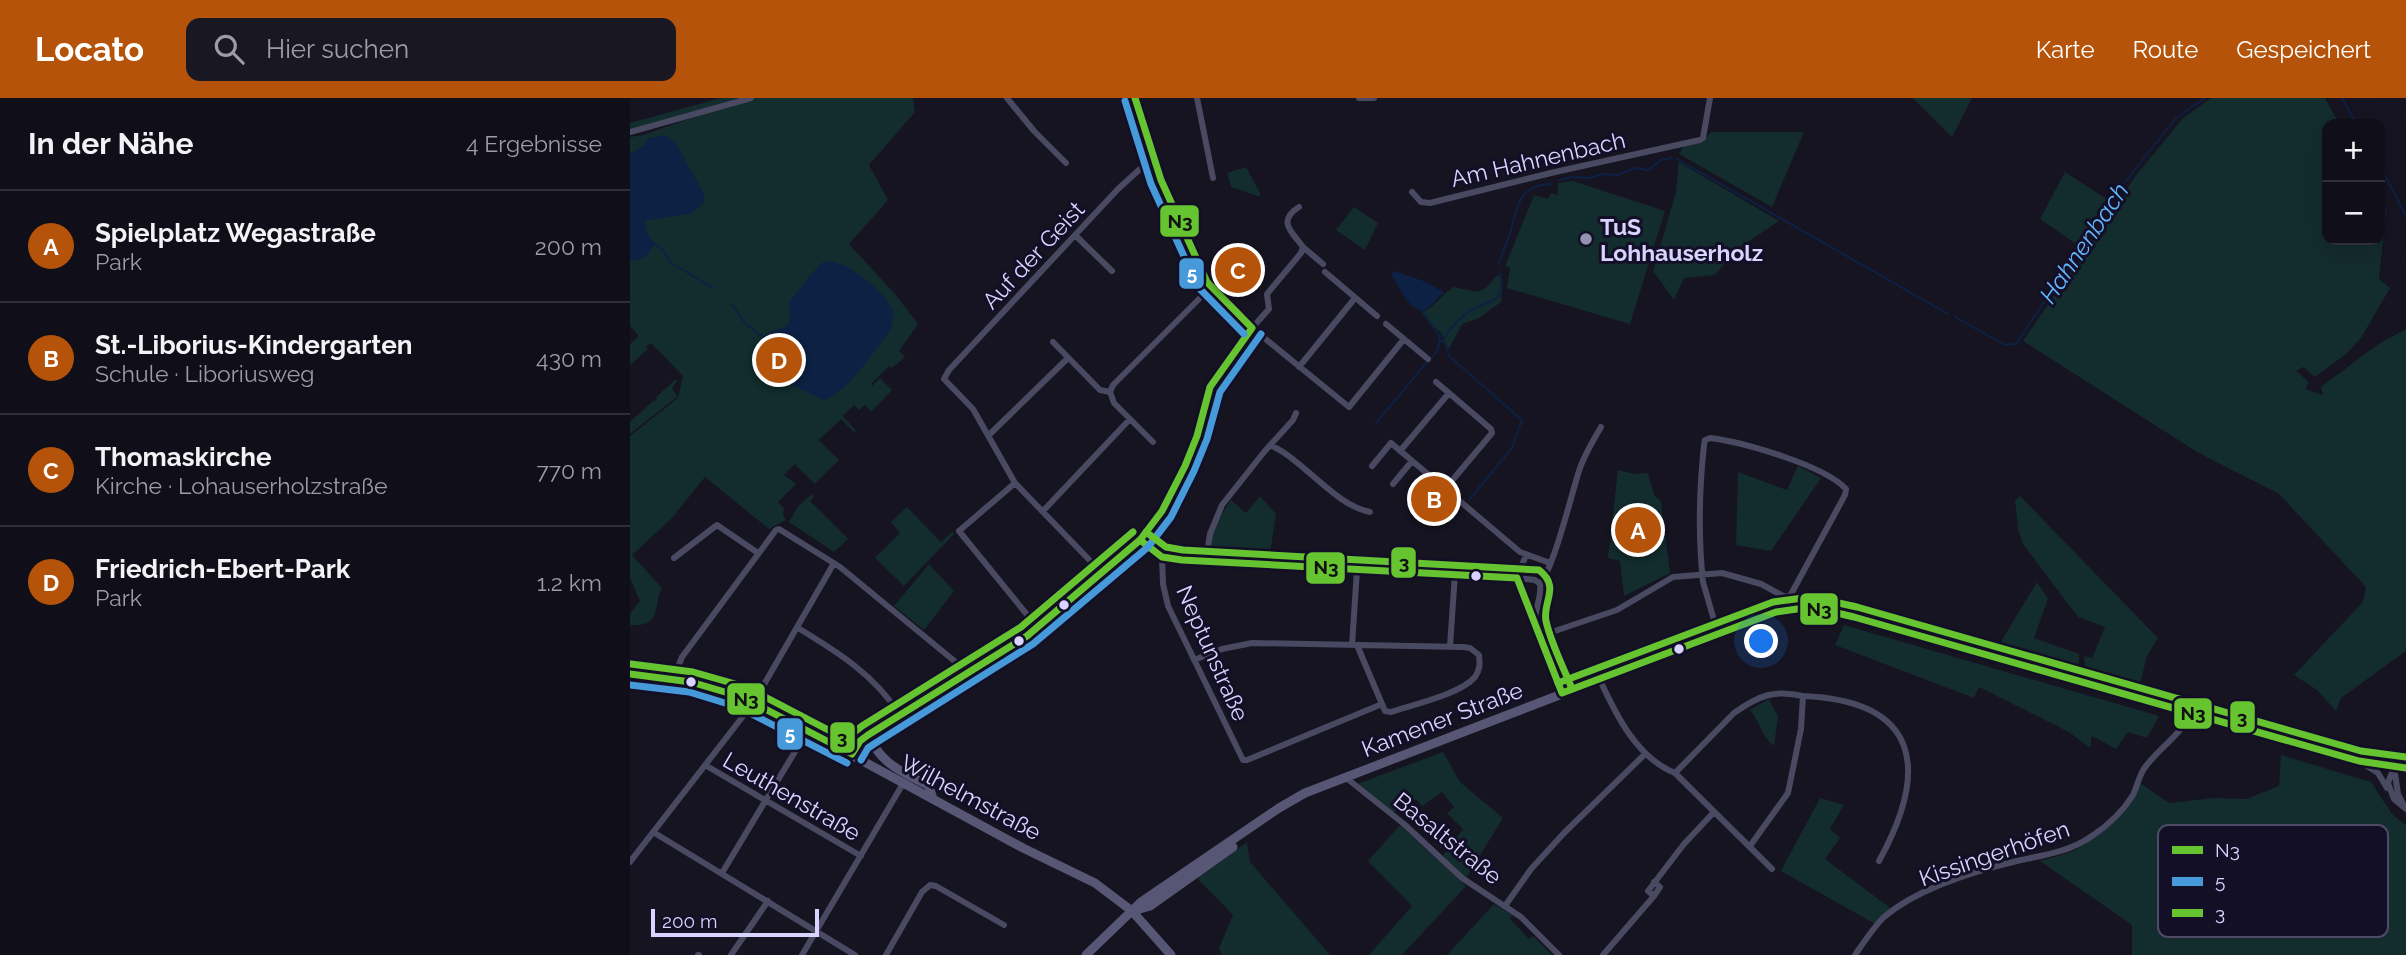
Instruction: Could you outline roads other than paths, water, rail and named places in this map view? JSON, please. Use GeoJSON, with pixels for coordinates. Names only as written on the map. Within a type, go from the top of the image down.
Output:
{"type":"FeatureCollection","features":[{"type":"Feature","properties":{"kind":"main road"},"geometry":{"type":"LineString","coordinates":[[852,754],[860,741],[868,735],[969,673],[1037,627],[1139,540],[1162,511],[1185,467],[1197,436],[1210,387],[1252,328],[1210,288],[1154,160],[1135,98]]}},
{"type":"Feature","properties":{"kind":"main road","name":"Kamener Straße"},"geometry":{"type":"LineString","coordinates":[[1086,955],[1141,902],[1305,793],[1776,612],[1811,607],[2360,761],[2406,768]]}},
{"type":"Feature","properties":{"kind":"main road","name":"Wilhelmstraße"},"geometry":{"type":"LineString","coordinates":[[630,674],[673,679],[714,688],[754,702],[808,730],[1023,848],[1075,872],[1113,895],[1132,911],[1171,955]]}},
{"type":"Feature","properties":{"kind":"main road"},"geometry":{"type":"LineString","coordinates":[[868,735],[881,757],[929,786],[933,799]]}},
{"type":"Feature","properties":{"kind":"street"},"geometry":{"type":"LineString","coordinates":[[630,132],[751,98]]}},
{"type":"Feature","properties":{"kind":"street"},"geometry":{"type":"LineString","coordinates":[[1007,98],[1034,131],[1066,163]]}},
{"type":"Feature","properties":{"kind":"street"},"geometry":{"type":"LineString","coordinates":[[1197,98],[1213,178]]}},
{"type":"Feature","properties":{"kind":"street"},"geometry":{"type":"LineString","coordinates":[[1359,98],[1374,98]]}},
{"type":"Feature","properties":{"kind":"street","name":"Am Hahnenbach"},"geometry":{"type":"LineString","coordinates":[[1412,191],[1421,202],[1430,203],[1702,140],[1710,98]]}},
{"type":"Feature","properties":{"kind":"street","name":"Auf der Geist"},"geometry":{"type":"LineString","coordinates":[[989,435],[974,409],[944,379],[948,370],[1118,189],[1154,160]]}},
{"type":"Feature","properties":{"kind":"street"},"geometry":{"type":"LineString","coordinates":[[1299,207],[1289,214],[1289,229],[1303,247],[1323,264]]}},
{"type":"Feature","properties":{"kind":"street"},"geometry":{"type":"LineString","coordinates":[[1075,235],[1112,271]]}},
{"type":"Feature","properties":{"kind":"street"},"geometry":{"type":"LineString","coordinates":[[1303,247],[1267,294],[1269,309],[1252,328],[1349,407],[1404,339]]}},
{"type":"Feature","properties":{"kind":"street"},"geometry":{"type":"LineString","coordinates":[[1325,272],[1377,316]]}},
{"type":"Feature","properties":{"kind":"street"},"geometry":{"type":"LineString","coordinates":[[1153,442],[1114,403],[1110,392],[1210,288]]}},
{"type":"Feature","properties":{"kind":"street"},"geometry":{"type":"LineString","coordinates":[[1299,367],[1355,298]]}},
{"type":"Feature","properties":{"kind":"street"},"geometry":{"type":"LineString","coordinates":[[1386,324],[1428,359]]}},
{"type":"Feature","properties":{"kind":"street"},"geometry":{"type":"LineString","coordinates":[[1053,342],[1100,390],[1110,392]]}},
{"type":"Feature","properties":{"kind":"street"},"geometry":{"type":"LineString","coordinates":[[1068,358],[989,435],[1015,483],[1102,573]]}},
{"type":"Feature","properties":{"kind":"street"},"geometry":{"type":"LineString","coordinates":[[1436,382],[1491,429],[1492,433],[1445,489]]}},
{"type":"Feature","properties":{"kind":"street"},"geometry":{"type":"LineString","coordinates":[[1400,451],[1448,393]]}},
{"type":"Feature","properties":{"kind":"street"},"geometry":{"type":"LineString","coordinates":[[1206,560],[1216,514],[1296,413]]}},
{"type":"Feature","properties":{"kind":"street"},"geometry":{"type":"LineString","coordinates":[[1043,511],[1130,419]]}},
{"type":"Feature","properties":{"kind":"street"},"geometry":{"type":"LineString","coordinates":[[1540,584],[1550,563],[1580,468],[1601,427]]}},
{"type":"Feature","properties":{"kind":"street"},"geometry":{"type":"LineString","coordinates":[[1540,636],[1617,610],[1673,577],[1702,574],[1722,573],[1761,584],[1785,597],[1792,593],[1846,495],[1846,489],[1807,465],[1757,447],[1714,438],[1705,440],[1698,519],[1702,574],[1718,634]]}},
{"type":"Feature","properties":{"kind":"street"},"geometry":{"type":"LineString","coordinates":[[1372,466],[1391,443],[1526,555],[1550,563]]}},
{"type":"Feature","properties":{"kind":"street"},"geometry":{"type":"LineString","coordinates":[[1270,446],[1279,449],[1355,507],[1370,512]]}},
{"type":"Feature","properties":{"kind":"street"},"geometry":{"type":"LineString","coordinates":[[1393,484],[1412,461]]}},
{"type":"Feature","properties":{"kind":"street"},"geometry":{"type":"LineString","coordinates":[[1015,483],[958,531],[1037,627]]}},
{"type":"Feature","properties":{"kind":"street"},"geometry":{"type":"LineString","coordinates":[[674,558],[717,526],[758,553]]}},
{"type":"Feature","properties":{"kind":"street"},"geometry":{"type":"LineString","coordinates":[[673,679],[682,657],[758,553],[779,529],[834,563],[969,673]]}},
{"type":"Feature","properties":{"kind":"street"},"geometry":{"type":"LineString","coordinates":[[1139,540],[1162,557],[1535,580],[1541,589],[1535,621]]}},
{"type":"Feature","properties":{"kind":"street"},"geometry":{"type":"LineString","coordinates":[[1526,555],[1517,578],[1562,693]]}},
{"type":"Feature","properties":{"kind":"street","name":"Neptunstraße"},"geometry":{"type":"LineString","coordinates":[[1162,557],[1163,584],[1168,606],[1243,760],[1382,704]]}},
{"type":"Feature","properties":{"kind":"street"},"geometry":{"type":"LineString","coordinates":[[630,862],[754,702],[834,563]]}},
{"type":"Feature","properties":{"kind":"street"},"geometry":{"type":"LineString","coordinates":[[1194,660],[1238,644],[1354,645],[1450,646],[1470,648],[1479,655],[1479,668],[1473,679],[1456,689],[1391,712],[1385,711],[1354,645],[1357,570]]}},
{"type":"Feature","properties":{"kind":"street"},"geometry":{"type":"LineString","coordinates":[[1450,646],[1455,574]]}},
{"type":"Feature","properties":{"kind":"street"},"geometry":{"type":"LineString","coordinates":[[798,628],[862,671],[899,714]]}},
{"type":"Feature","properties":{"kind":"street"},"geometry":{"type":"LineString","coordinates":[[1600,680],[1621,722],[1645,754],[1675,773],[1772,869]]}},
{"type":"Feature","properties":{"kind":"street"},"geometry":{"type":"LineString","coordinates":[[1675,773],[1734,713],[1768,694],[1783,691],[1803,696],[1834,697],[1863,705],[1887,720],[1903,740],[1908,768],[1897,823],[1879,861]]}},
{"type":"Feature","properties":{"kind":"street"},"geometry":{"type":"LineString","coordinates":[[1750,846],[1788,793],[1801,729],[1803,696]]}},
{"type":"Feature","properties":{"kind":"street","name":"Kissingerhöfen"},"geometry":{"type":"LineString","coordinates":[[1855,955],[1877,925],[1904,903],[1957,880],[2072,848],[2091,837],[2124,807],[2133,794],[2141,771],[2185,724],[2191,713]]}},
{"type":"Feature","properties":{"kind":"street"},"geometry":{"type":"LineString","coordinates":[[722,873],[808,730]]}},
{"type":"Feature","properties":{"kind":"street"},"geometry":{"type":"LineString","coordinates":[[1505,906],[1531,869],[1564,833],[1645,754]]}},
{"type":"Feature","properties":{"kind":"street"},"geometry":{"type":"LineString","coordinates":[[2360,761],[2378,773],[2391,795],[2406,808]]}},
{"type":"Feature","properties":{"kind":"street","name":"Leuthenstraße"},"geometry":{"type":"LineString","coordinates":[[705,765],[861,856]]}},
{"type":"Feature","properties":{"kind":"street"},"geometry":{"type":"LineString","coordinates":[[2391,795],[2388,779],[2394,767]]}},
{"type":"Feature","properties":{"kind":"street"},"geometry":{"type":"LineString","coordinates":[[2394,767],[2398,794],[2406,808]]}},
{"type":"Feature","properties":{"kind":"street","name":"Basaltstraße"},"geometry":{"type":"LineString","coordinates":[[1345,777],[1404,824],[1462,878],[1521,917],[1559,955]]}},
{"type":"Feature","properties":{"kind":"street"},"geometry":{"type":"LineString","coordinates":[[802,955],[904,782]]}},
{"type":"Feature","properties":{"kind":"street"},"geometry":{"type":"LineString","coordinates":[[1603,955],[1654,895],[1648,891],[1654,882],[1714,812]]}},
{"type":"Feature","properties":{"kind":"street"},"geometry":{"type":"LineString","coordinates":[[653,832],[855,955]]}},
{"type":"Feature","properties":{"kind":"street"},"geometry":{"type":"LineString","coordinates":[[886,955],[922,892],[930,885],[1004,925]]}},
{"type":"Feature","properties":{"kind":"street"},"geometry":{"type":"LineString","coordinates":[[731,955],[768,901]]}},
{"type":"Feature","properties":{"kind":"water"},"geometry":{"type":"Polygon","coordinates":[[[665,135],[677,145],[703,192],[705,201],[691,214],[647,220],[645,223],[648,235],[655,244],[647,255],[636,261],[630,259],[630,154],[645,145],[647,139],[665,135]]]}},
{"type":"Feature","properties":{"kind":"water"},"geometry":{"type":"Polygon","coordinates":[[[827,261],[854,271],[873,286],[888,302],[893,318],[890,331],[860,370],[842,389],[824,400],[790,384],[771,364],[761,339],[790,323],[789,302],[820,264],[827,261]]]}},
{"type":"Feature","properties":{"kind":"water"},"geometry":{"type":"Polygon","coordinates":[[[1395,271],[1426,282],[1445,293],[1428,308],[1417,309],[1397,285],[1391,274],[1395,271]]]}},
{"type":"Feature","properties":{"kind":"waterway","name":"Hahnenbach"},"geometry":{"type":"LineString","coordinates":[[1955,317],[2005,345],[2016,344],[2118,191],[2175,119],[2205,98]]}},
{"type":"Feature","properties":{"kind":"waterway"},"geometry":{"type":"LineString","coordinates":[[2342,98],[2353,119]]}},
{"type":"Feature","properties":{"kind":"waterway","name":"Hahnenbach"},"geometry":{"type":"LineString","coordinates":[[1559,180],[1590,178],[1602,174],[1618,175],[1635,168],[1648,170],[1661,160],[1672,158]]}},
{"type":"Feature","properties":{"kind":"waterway","name":"Hahnenbach"},"geometry":{"type":"LineString","coordinates":[[1677,159],[1948,314]]}},
{"type":"Feature","properties":{"kind":"waterway"},"geometry":{"type":"LineString","coordinates":[[2385,176],[2406,216]]}},
{"type":"Feature","properties":{"kind":"waterway","name":"Hahnenbach"},"geometry":{"type":"LineString","coordinates":[[1499,266],[1519,202],[1530,189],[1551,184]]}},
{"type":"Feature","properties":{"kind":"waterway"},"geometry":{"type":"LineString","coordinates":[[655,244],[664,251],[670,262],[713,288]]}},
{"type":"Feature","properties":{"kind":"waterway","name":"Hahnenbach"},"geometry":{"type":"LineString","coordinates":[[1443,340],[1463,316],[1498,296],[1501,291],[1500,272]]}},
{"type":"Feature","properties":{"kind":"waterway"},"geometry":{"type":"LineString","coordinates":[[731,303],[745,323],[763,337]]}},
{"type":"Feature","properties":{"kind":"waterway"},"geometry":{"type":"LineString","coordinates":[[1422,311],[1440,336],[1438,349],[1432,357]]}},
{"type":"Feature","properties":{"kind":"waterway"},"geometry":{"type":"LineString","coordinates":[[1440,341],[1445,343],[1449,356],[1522,420],[1512,448],[1469,500]]}},
{"type":"Feature","properties":{"kind":"waterway"},"geometry":{"type":"LineString","coordinates":[[1376,423],[1427,362]]}},
{"type":"Feature","properties":{"kind":"place","name":"TuS Lohhauserholz"},"geometry":{"type":"Point","coordinates":[1586,239]}},
{"type":"Feature","properties":{"kind":"place","name":"Thomaskirche"},"geometry":{"type":"Point","coordinates":[1238,270]}},
{"type":"Feature","properties":{"kind":"place","name":"Friedrich-Ebert-Park"},"geometry":{"type":"Point","coordinates":[779,360]}},
{"type":"Feature","properties":{"kind":"place","name":"St.-Liborius-Kindergarten"},"geometry":{"type":"Point","coordinates":[1434,499]}},
{"type":"Feature","properties":{"kind":"place","name":"Spielplatz Wegastraße"},"geometry":{"type":"Point","coordinates":[1638,530]}}]}
